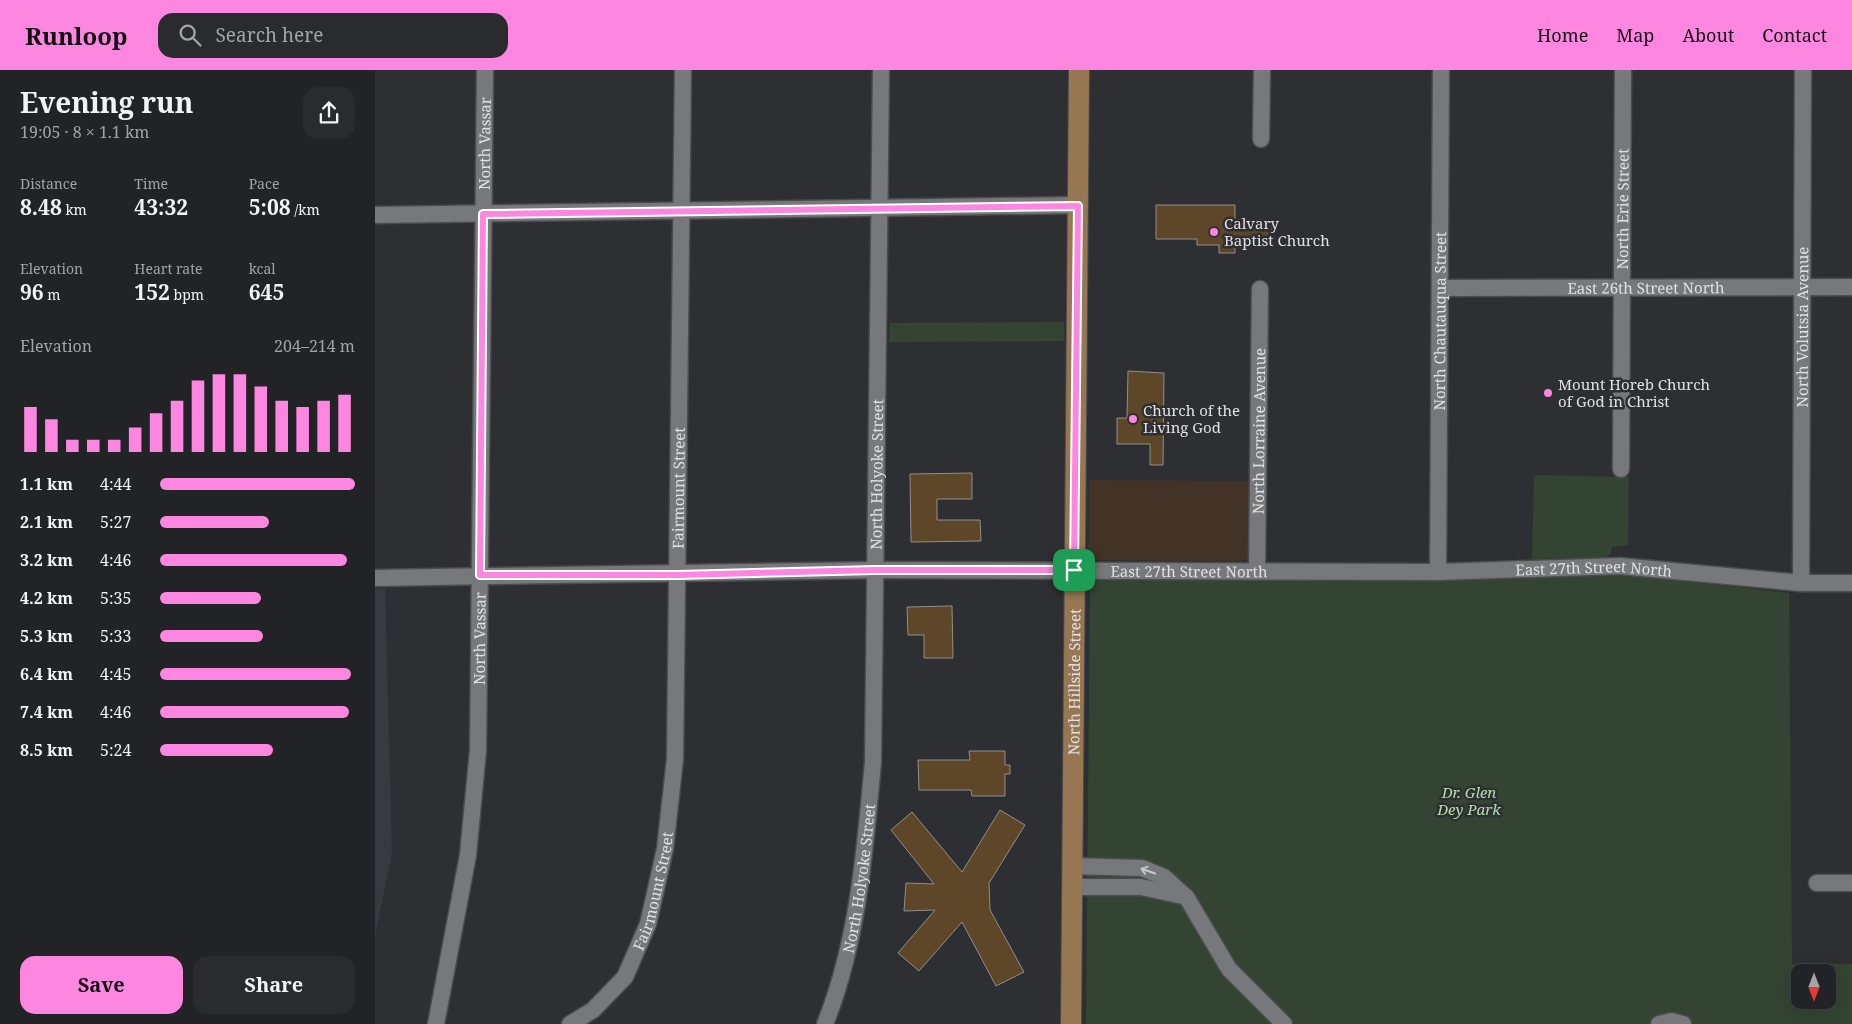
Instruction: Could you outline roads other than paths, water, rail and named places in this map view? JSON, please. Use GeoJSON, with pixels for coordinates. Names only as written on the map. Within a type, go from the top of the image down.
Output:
{"type":"FeatureCollection","features":[{"type":"Feature","properties":{"kind":"main road","name":"North Hillside Street"},"geometry":{"type":"LineString","coordinates":[[1071,1024],[1079,70]]}},
{"type":"Feature","properties":{"kind":"street","name":"North Vassar"},"geometry":{"type":"LineString","coordinates":[[435,1024],[469,855],[477,750],[485,70]]}},
{"type":"Feature","properties":{"kind":"street","name":"Fairmount Street"},"geometry":{"type":"LineString","coordinates":[[570,1024],[593,1010],[625,977],[648,924],[665,849],[675,759],[683,70]]}},
{"type":"Feature","properties":{"kind":"street","name":"North Holyoke Street"},"geometry":{"type":"LineString","coordinates":[[825,1024],[837,994],[850,939],[865,845],[873,762],[881,70]]}},
{"type":"Feature","properties":{"kind":"street"},"geometry":{"type":"LineString","coordinates":[[1261,139],[1262,70]]}},
{"type":"Feature","properties":{"kind":"street","name":"North Chautauqua Street"},"geometry":{"type":"LineString","coordinates":[[1438,572],[1441,70]]}},
{"type":"Feature","properties":{"kind":"street","name":"North Erie Street"},"geometry":{"type":"LineString","coordinates":[[1621,469],[1623,70]]}},
{"type":"Feature","properties":{"kind":"street","name":"North Volutsia Avenue"},"geometry":{"type":"LineString","coordinates":[[1801,583],[1803,70]]}},
{"type":"Feature","properties":{"kind":"street"},"geometry":{"type":"LineString","coordinates":[[375,215],[1078,206]]}},
{"type":"Feature","properties":{"kind":"street","name":"East 26th Street North"},"geometry":{"type":"LineString","coordinates":[[1441,288],[1852,287]]}},
{"type":"Feature","properties":{"kind":"street","name":"North Lorraine Avenue"},"geometry":{"type":"LineString","coordinates":[[1257,571],[1260,290]]}},
{"type":"Feature","properties":{"kind":"street","name":"East 27th Street North"},"geometry":{"type":"LineString","coordinates":[[375,578],[480,575],[678,575],[875,570],[1438,572],[1620,566],[1801,583],[1852,583]]}},
{"type":"Feature","properties":{"kind":"street"},"geometry":{"type":"LineString","coordinates":[[1071,866],[1142,868],[1164,877],[1187,898],[1229,969],[1284,1024]]}},
{"type":"Feature","properties":{"kind":"street"},"geometry":{"type":"LineString","coordinates":[[1817,883],[1852,883]]}},
{"type":"Feature","properties":{"kind":"street"},"geometry":{"type":"LineString","coordinates":[[1071,887],[1141,887],[1187,898]]}},
{"type":"Feature","properties":{"kind":"street"},"geometry":{"type":"LineString","coordinates":[[1659,1024],[1671,1021],[1683,1024]]}},
{"type":"Feature","properties":{"kind":"place","name":"Calvary Baptist Church"},"geometry":{"type":"Point","coordinates":[1214,232]}},
{"type":"Feature","properties":{"kind":"place","name":"Mount Horeb Church of God in Christ"},"geometry":{"type":"Point","coordinates":[1548,393]}},
{"type":"Feature","properties":{"kind":"place","name":"Church of the Living God"},"geometry":{"type":"Point","coordinates":[1133,419]}},
{"type":"Feature","properties":{"kind":"park label","name":"Dr. Glen Dey Park"},"geometry":{"type":"Point","coordinates":[1469,800]}}]}
